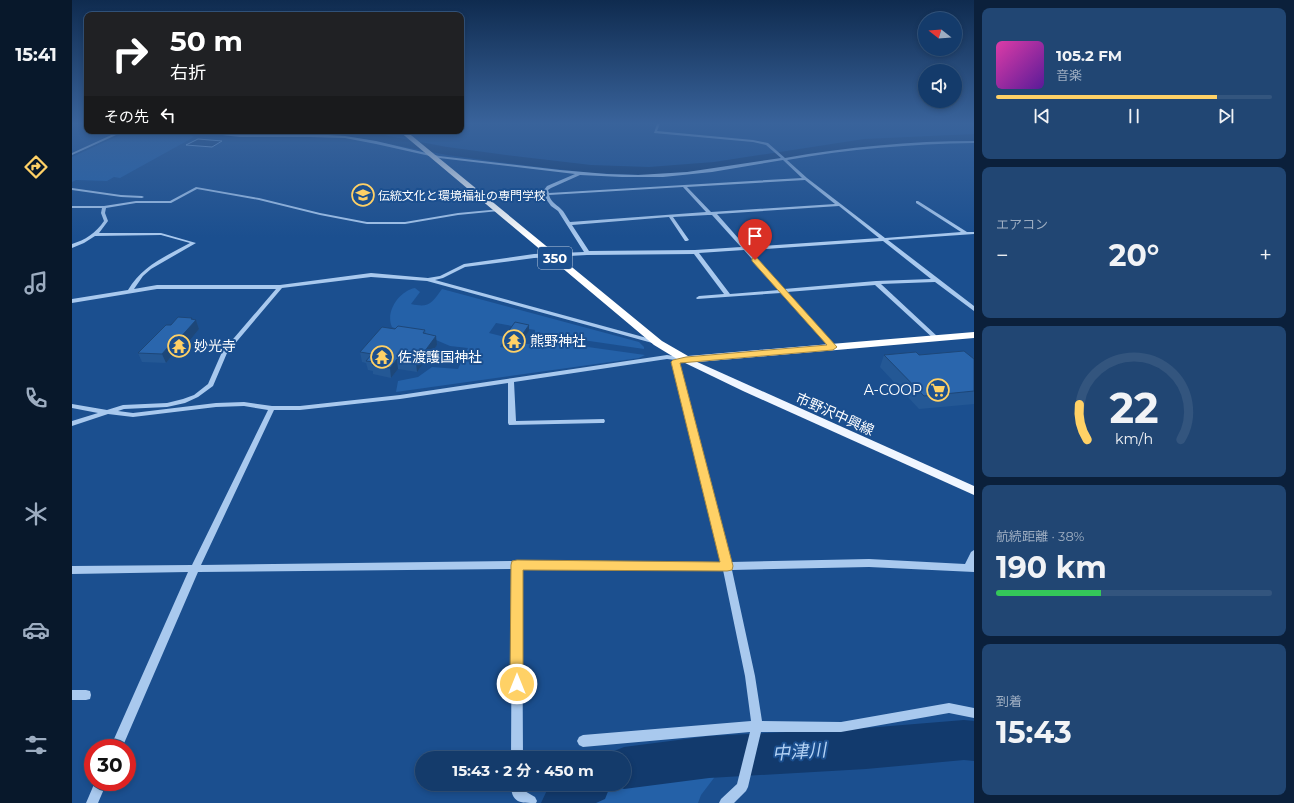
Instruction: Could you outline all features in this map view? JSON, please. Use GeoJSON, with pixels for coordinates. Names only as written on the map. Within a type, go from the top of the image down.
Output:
{"type":"FeatureCollection","features":[{"type":"Feature","properties":{"kind":"highway","name":"350"},"geometry":{"type":"LineString","coordinates":[[438,161],[499,210],[552,256],[658,343],[686,360]]}},
{"type":"Feature","properties":{"kind":"highway"},"geometry":{"type":"LineString","coordinates":[[686,360],[974,335]]}},
{"type":"Feature","properties":{"kind":"main road","name":"市野沢中興線"},"geometry":{"type":"LineString","coordinates":[[686,360],[746,389],[974,492]]}},
{"type":"Feature","properties":{"kind":"street"},"geometry":{"type":"LineString","coordinates":[[485,161],[580,174],[613,176],[658,176],[702,172],[768,161]]}},
{"type":"Feature","properties":{"kind":"street"},"geometry":{"type":"LineString","coordinates":[[786,161],[974,309]]}},
{"type":"Feature","properties":{"kind":"street"},"geometry":{"type":"LineString","coordinates":[[580,174],[549,187],[546,190],[546,194],[553,205],[560,210],[587,253]]}},
{"type":"Feature","properties":{"kind":"street"},"geometry":{"type":"LineString","coordinates":[[546,194],[806,178]]}},
{"type":"Feature","properties":{"kind":"street"},"geometry":{"type":"LineString","coordinates":[[684,186],[745,249],[833,347]]}},
{"type":"Feature","properties":{"kind":"street"},"geometry":{"type":"LineString","coordinates":[[72,207],[104,207],[124,203],[171,202],[196,188],[259,199],[320,214],[376,224],[405,223],[458,214],[499,210]]}},
{"type":"Feature","properties":{"kind":"street"},"geometry":{"type":"LineString","coordinates":[[72,189],[121,196],[176,199]]}},
{"type":"Feature","properties":{"kind":"street"},"geometry":{"type":"LineString","coordinates":[[918,202],[965,233]]}},
{"type":"Feature","properties":{"kind":"street"},"geometry":{"type":"LineString","coordinates":[[569,224],[840,205]]}},
{"type":"Feature","properties":{"kind":"street"},"geometry":{"type":"LineString","coordinates":[[96,235],[106,221],[103,213],[104,207]]}},
{"type":"Feature","properties":{"kind":"street"},"geometry":{"type":"LineString","coordinates":[[670,216],[687,240]]}},
{"type":"Feature","properties":{"kind":"street"},"geometry":{"type":"LineString","coordinates":[[72,301],[157,287],[280,287],[362,275],[427,279],[441,277],[458,268],[469,265],[534,256],[587,253],[695,252],[974,233]]}},
{"type":"Feature","properties":{"kind":"street"},"geometry":{"type":"LineString","coordinates":[[72,246],[96,235],[160,234],[194,243],[152,266],[134,281],[130,291]]}},
{"type":"Feature","properties":{"kind":"street"},"geometry":{"type":"LineString","coordinates":[[695,252],[728,296]]}},
{"type":"Feature","properties":{"kind":"street"},"geometry":{"type":"LineString","coordinates":[[427,279],[658,343]]}},
{"type":"Feature","properties":{"kind":"street"},"geometry":{"type":"LineString","coordinates":[[699,298],[876,283],[937,280]]}},
{"type":"Feature","properties":{"kind":"street"},"geometry":{"type":"LineString","coordinates":[[876,283],[936,338]]}},
{"type":"Feature","properties":{"kind":"street"},"geometry":{"type":"LineString","coordinates":[[72,424],[123,407],[167,405],[185,401],[196,396],[211,385],[224,353],[280,287]]}},
{"type":"Feature","properties":{"kind":"street"},"geometry":{"type":"LineString","coordinates":[[72,406],[133,415],[216,405],[244,404],[272,408],[300,408],[400,397],[667,357],[686,360]]}},
{"type":"Feature","properties":{"kind":"street"},"geometry":{"type":"LineString","coordinates":[[686,360],[676,362],[727,566],[750,676],[757,726],[742,787],[726,803]]}},
{"type":"Feature","properties":{"kind":"street"},"geometry":{"type":"LineString","coordinates":[[511,380],[512,423],[601,421]]}},
{"type":"Feature","properties":{"kind":"street"},"geometry":{"type":"LineString","coordinates":[[120,739],[194,570],[272,408]]}},
{"type":"Feature","properties":{"kind":"street"},"geometry":{"type":"LineString","coordinates":[[72,570],[194,570],[517,565],[727,566],[902,564],[971,568],[974,554]]}},
{"type":"Feature","properties":{"kind":"street"},"geometry":{"type":"LineString","coordinates":[[517,565],[517,751]]}},
{"type":"Feature","properties":{"kind":"street"},"geometry":{"type":"LineString","coordinates":[[72,695],[86,695]]}},
{"type":"Feature","properties":{"kind":"street"},"geometry":{"type":"LineString","coordinates":[[583,741],[757,726],[842,726],[949,708],[974,713]]}},
{"type":"Feature","properties":{"kind":"street"},"geometry":{"type":"LineString","coordinates":[[92,803],[97,791]]}},
{"type":"Feature","properties":{"kind":"street"},"geometry":{"type":"LineString","coordinates":[[517,791],[517,793],[531,801]]}},
{"type":"Feature","properties":{"kind":"shaded area"},"geometry":{"type":"Polygon","coordinates":[[[72,161],[150,161],[120,178],[114,177],[107,181],[76,180],[72,182],[72,161]]]}},
{"type":"Feature","properties":{"kind":"shaded area"},"geometry":{"type":"Polygon","coordinates":[[[415,288],[420,292],[411,304],[429,304],[442,289],[639,342],[644,349],[535,333],[535,330],[496,323],[489,333],[505,337],[500,347],[522,350],[525,344],[533,344],[538,340],[645,355],[639,358],[396,392],[398,381],[418,377],[432,367],[458,369],[468,348],[450,346],[415,331],[399,330],[392,327],[390,315],[395,303],[404,293],[415,288]]]}},
{"type":"Feature","properties":{"kind":"shaded area"},"geometry":{"type":"Polygon","coordinates":[[[720,770],[701,795],[698,803],[582,803],[600,791],[631,791],[631,776],[720,770]]]}},
{"type":"Feature","properties":{"kind":"building"},"geometry":{"type":"Polygon","coordinates":[[[178,317],[192,318],[191,319],[196,320],[178,340],[174,340],[162,354],[138,353],[166,325],[171,325],[178,317]]]}},
{"type":"Feature","properties":{"kind":"building"},"geometry":{"type":"Polygon","coordinates":[[[515,322],[529,325],[517,342],[503,339],[515,322]]]}},
{"type":"Feature","properties":{"kind":"building"},"geometry":{"type":"Polygon","coordinates":[[[398,326],[425,330],[423,333],[436,336],[416,363],[397,359],[390,368],[372,365],[374,362],[366,361],[372,354],[360,352],[382,327],[395,329],[398,326]]]}},
{"type":"Feature","properties":{"kind":"building"},"geometry":{"type":"Polygon","coordinates":[[[964,351],[974,359],[974,391],[924,396],[884,355],[916,352],[919,355],[964,351]]]}},
{"type":"Feature","properties":{"kind":"waterway"},"geometry":{"type":"LineString","coordinates":[[527,161],[591,169],[649,171],[714,166],[744,161]]}},
{"type":"Feature","properties":{"kind":"waterway","name":"中津川"},"geometry":{"type":"LineString","coordinates":[[631,767],[709,757],[866,748],[964,740],[974,741]]}},
{"type":"Feature","properties":{"kind":"waterway","name":"中津川"},"geometry":{"type":"LineString","coordinates":[[563,803],[577,791]]}},
{"type":"Feature","properties":{"kind":"place","name":"伝統文化と環境福祉の専門学校"},"geometry":{"type":"Point","coordinates":[363,195]}},
{"type":"Feature","properties":{"kind":"place","name":"熊野神社"},"geometry":{"type":"Point","coordinates":[514,341]}},
{"type":"Feature","properties":{"kind":"place","name":"妙光寺"},"geometry":{"type":"Point","coordinates":[179,346]}},
{"type":"Feature","properties":{"kind":"place","name":"佐渡護国神社"},"geometry":{"type":"Point","coordinates":[382,357]}},
{"type":"Feature","properties":{"kind":"place","name":"A-COOP"},"geometry":{"type":"Point","coordinates":[938,390]}},
{"type":"Feature","properties":{"kind":"route"},"geometry":{"type":"LineString","coordinates":[[517,684],[517,565],[727,566],[676,362],[833,347],[755,260]]}}]}
